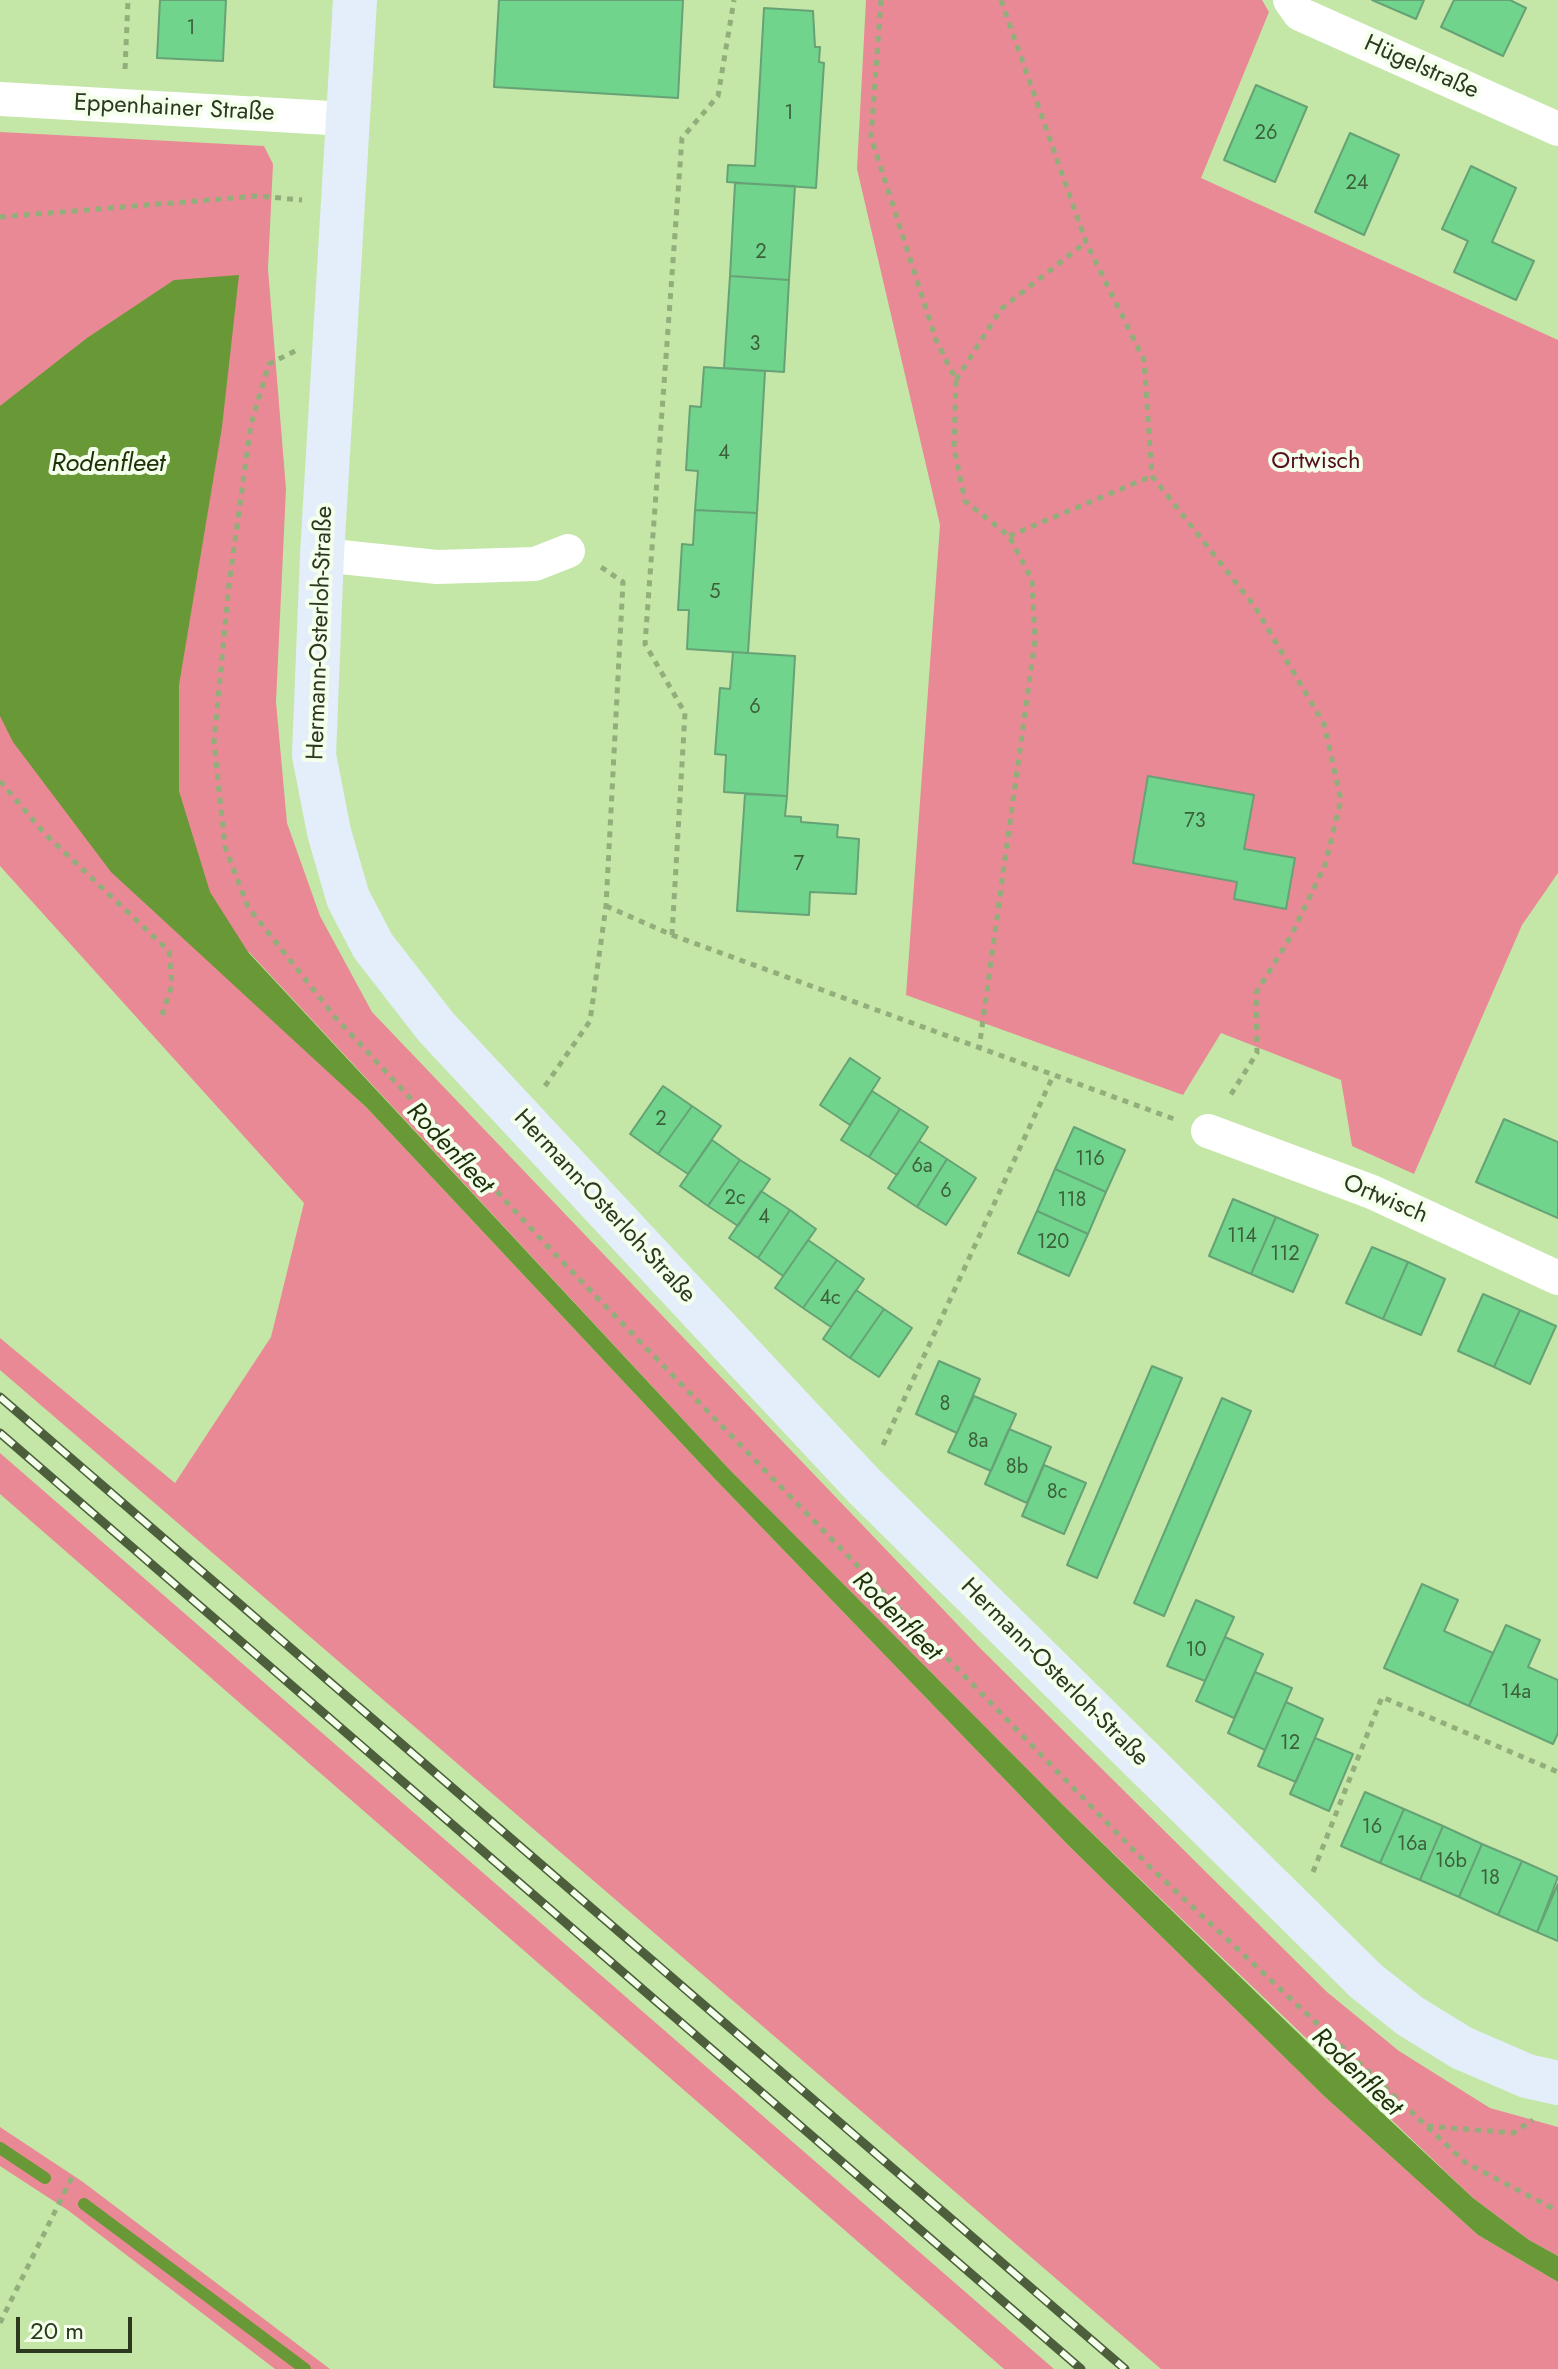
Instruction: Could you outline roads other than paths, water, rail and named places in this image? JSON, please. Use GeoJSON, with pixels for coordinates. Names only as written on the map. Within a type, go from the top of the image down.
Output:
{"type":"FeatureCollection","features":[{"type":"Feature","properties":{"kind":"street","name":"Hermann-Osterloh-Straße"},"geometry":{"type":"LineString","coordinates":[[355,0],[322,555],[314,755],[329,832],[348,898],[373,946],[436,1027],[864,1486],[1297,1914],[1366,1981],[1410,2016],[1462,2048],[1527,2076],[1547,2101]]}},
{"type":"Feature","properties":{"kind":"street","name":"Hügelstraße"},"geometry":{"type":"LineString","coordinates":[[1290,0],[1300,14],[1558,129]]}},
{"type":"Feature","properties":{"kind":"street","name":"Eppenhainer Straße"},"geometry":{"type":"LineString","coordinates":[[0,99],[347,119]]}},
{"type":"Feature","properties":{"kind":"street"},"geometry":{"type":"LineString","coordinates":[[322,555],[437,567],[535,564],[568,551]]}},
{"type":"Feature","properties":{"kind":"street","name":"Ortwisch"},"geometry":{"type":"LineString","coordinates":[[1208,1131],[1372,1192],[1558,1278]]}},
{"type":"Feature","properties":{"kind":"water","name":"Rodenfleet"},"geometry":{"type":"Polygon","coordinates":[[[239,275],[222,427],[179,685],[179,791],[210,892],[248,952],[729,1469],[1064,1806],[1329,2063],[1473,2198],[1529,2240],[1558,2256],[1558,2282],[1478,2235],[1324,2096],[1067,1844],[713,1477],[366,1107],[111,872],[13,742],[0,716],[0,406],[87,338],[174,280],[239,275]]]}},
{"type":"Feature","properties":{"kind":"waterway"},"geometry":{"type":"LineString","coordinates":[[0,2148],[45,2178]]}},
{"type":"Feature","properties":{"kind":"waterway"},"geometry":{"type":"LineString","coordinates":[[84,2204],[305,2369]]}},
{"type":"Feature","properties":{"kind":"railway"},"geometry":{"type":"LineString","coordinates":[[0,1397],[1125,2369]]}},
{"type":"Feature","properties":{"kind":"railway"},"geometry":{"type":"LineString","coordinates":[[0,1433],[1081,2369]]}}]}
